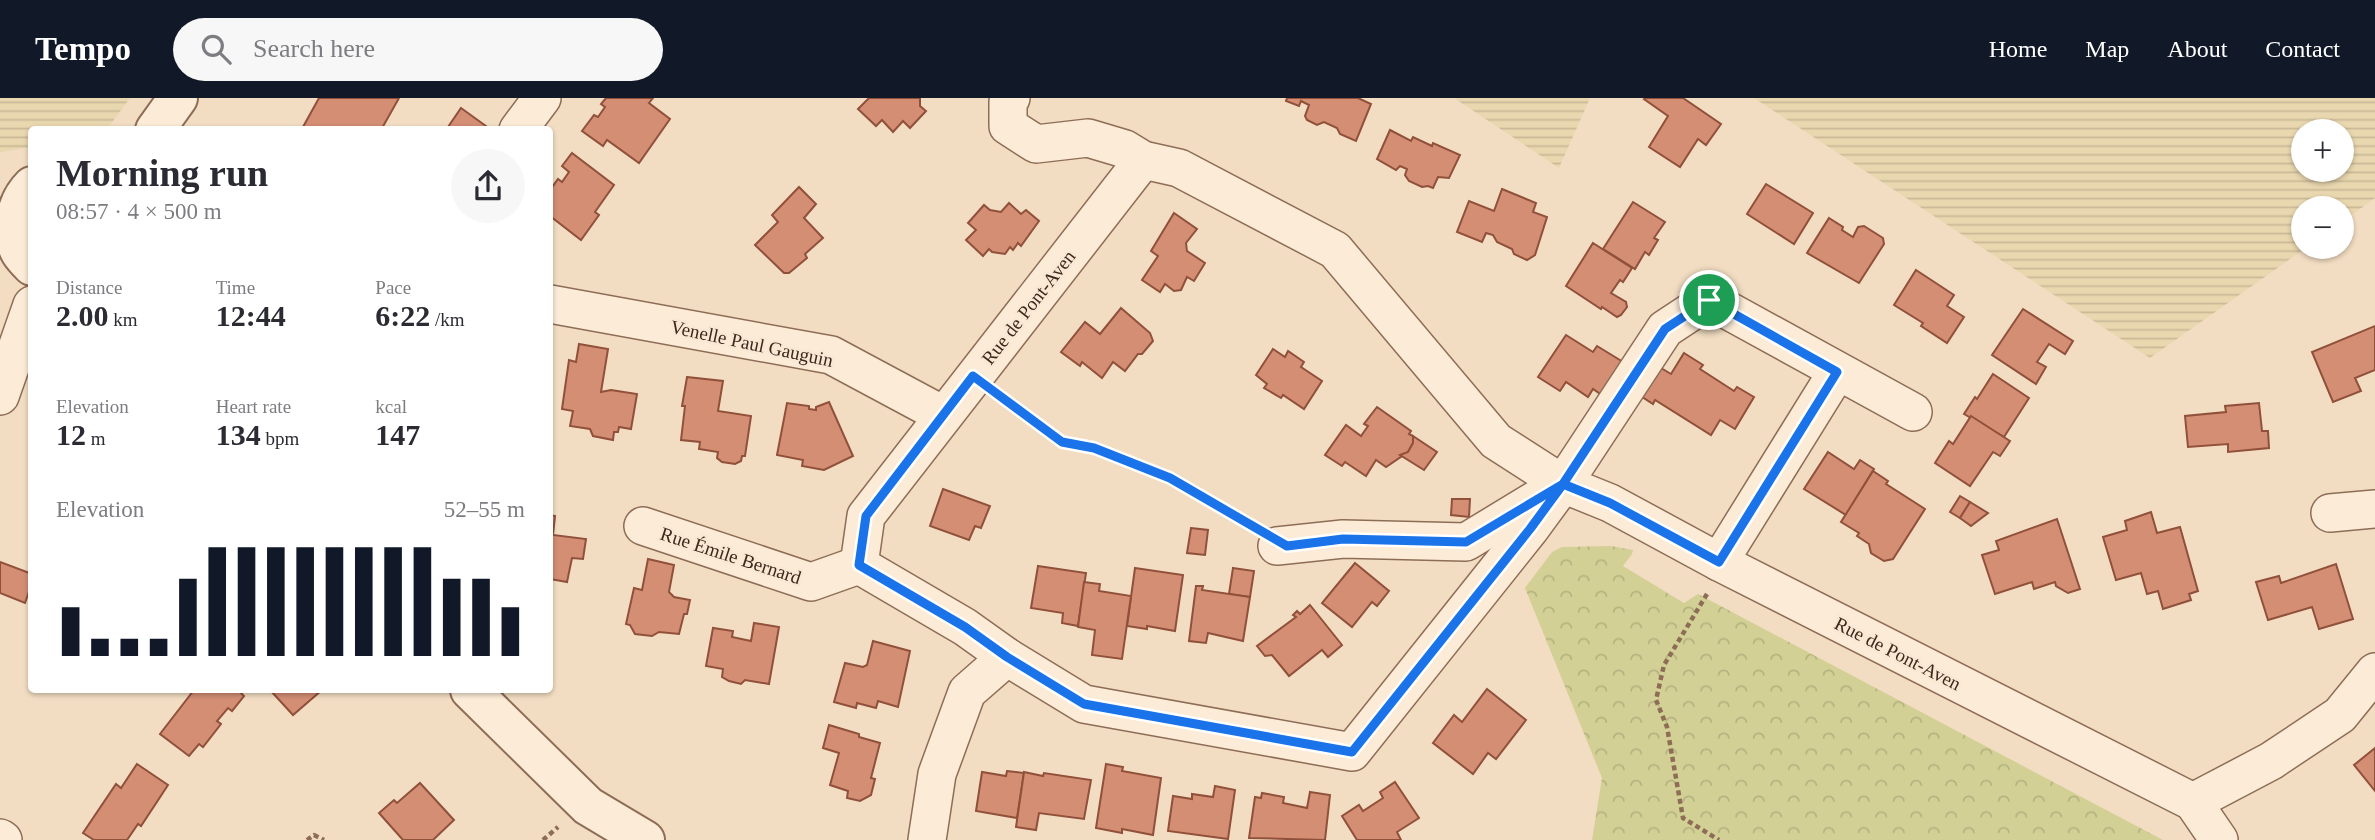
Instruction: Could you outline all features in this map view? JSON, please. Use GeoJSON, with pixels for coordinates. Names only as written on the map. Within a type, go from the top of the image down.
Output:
{"type":"FeatureCollection","features":[{"type":"Feature","properties":{"kind":"street"},"geometry":{"type":"LineString","coordinates":[[158,126],[178,98]]}},
{"type":"Feature","properties":{"kind":"street"},"geometry":{"type":"LineString","coordinates":[[522,126],[542,98]]}},
{"type":"Feature","properties":{"kind":"street"},"geometry":{"type":"LineString","coordinates":[[1011,98],[1008,102],[1008,126],[1036,144],[1088,138],[1125,149],[1143,160]]}},
{"type":"Feature","properties":{"kind":"street","name":"Rue de Pont-Aven"},"geometry":{"type":"LineString","coordinates":[[859,565],[866,516],[1143,160],[1179,168],[1335,250],[1496,440],[1563,484],[1610,503],[1722,564],[2193,802],[2219,840]]}},
{"type":"Feature","properties":{"kind":"street"},"geometry":{"type":"LineString","coordinates":[[18,187],[14,222],[19,251],[28,261]]}},
{"type":"Feature","properties":{"kind":"street"},"geometry":{"type":"LineString","coordinates":[[859,565],[965,627],[1007,657],[1084,704],[1352,752],[1522,540],[1563,484],[1665,329],[1709,300],[1913,412]]}},
{"type":"Feature","properties":{"kind":"street","name":"Venelle Paul Gauguin"},"geometry":{"type":"LineString","coordinates":[[553,305],[831,355],[943,415]]}},
{"type":"Feature","properties":{"kind":"street"},"geometry":{"type":"LineString","coordinates":[[0,396],[28,316]]}},
{"type":"Feature","properties":{"kind":"street"},"geometry":{"type":"LineString","coordinates":[[1722,564],[1837,372]]}},
{"type":"Feature","properties":{"kind":"street"},"geometry":{"type":"LineString","coordinates":[[1282,546],[1343,539],[1466,542],[1563,484]]}},
{"type":"Feature","properties":{"kind":"street"},"geometry":{"type":"LineString","coordinates":[[2330,513],[2375,509]]}},
{"type":"Feature","properties":{"kind":"street","name":"Rue Émile Bernard"},"geometry":{"type":"LineString","coordinates":[[643,526],[811,582],[859,565]]}},
{"type":"Feature","properties":{"kind":"street"},"geometry":{"type":"LineString","coordinates":[[927,840],[937,774],[967,692],[1007,657]]}},
{"type":"Feature","properties":{"kind":"street"},"geometry":{"type":"LineString","coordinates":[[2193,802],[2271,761],[2340,715],[2375,672]]}},
{"type":"Feature","properties":{"kind":"street"},"geometry":{"type":"LineString","coordinates":[[473,693],[588,806],[645,840]]}},
{"type":"Feature","properties":{"kind":"path"},"geometry":{"type":"LineString","coordinates":[[973,376],[1062,442],[1094,448],[1170,478],[1282,546]]}},
{"type":"Feature","properties":{"kind":"path"},"geometry":{"type":"LineString","coordinates":[[1719,840],[1683,818],[1667,727],[1656,700],[1664,666],[1722,564]]}},
{"type":"Feature","properties":{"kind":"path"},"geometry":{"type":"LineString","coordinates":[[307,840],[314,835],[324,840]]}},
{"type":"Feature","properties":{"kind":"shaded area"},"geometry":{"type":"Polygon","coordinates":[[[0,98],[130,98],[109,126],[28,126],[28,147],[0,152],[0,98]]]}},
{"type":"Feature","properties":{"kind":"shaded area"},"geometry":{"type":"Polygon","coordinates":[[[1454,98],[1590,98],[1559,168],[1454,98]]]}},
{"type":"Feature","properties":{"kind":"shaded area"},"geometry":{"type":"Polygon","coordinates":[[[1754,98],[2375,98],[2375,198],[2354,213],[2354,196],[2291,196],[2291,258],[2150,358],[1754,98]]]}},
{"type":"Feature","properties":{"kind":"green space"},"geometry":{"type":"Polygon","coordinates":[[[1611,546],[1633,550],[1623,566],[1684,603],[1698,594],[2163,840],[1592,840],[1602,778],[1525,588],[1552,552],[1562,547],[1611,546]]]}},
{"type":"Feature","properties":{"kind":"building"},"geometry":{"type":"Polygon","coordinates":[[[319,98],[399,98],[383,126],[304,126],[319,98]]]}},
{"type":"Feature","properties":{"kind":"building"},"geometry":{"type":"Polygon","coordinates":[[[606,98],[653,98],[649,103],[670,119],[639,163],[607,140],[603,146],[582,131],[594,115],[598,117],[605,107],[601,104],[606,98]]]}},
{"type":"Feature","properties":{"kind":"building"},"geometry":{"type":"Polygon","coordinates":[[[869,98],[920,98],[920,106],[926,111],[910,128],[903,121],[893,132],[882,120],[876,126],[858,109],[869,98]]]}},
{"type":"Feature","properties":{"kind":"building"},"geometry":{"type":"Polygon","coordinates":[[[1287,98],[1358,98],[1371,104],[1356,141],[1340,134],[1337,128],[1324,122],[1317,125],[1307,120],[1305,116],[1309,105],[1301,101],[1299,106],[1286,101],[1287,98]]]}},
{"type":"Feature","properties":{"kind":"building"},"geometry":{"type":"Polygon","coordinates":[[[1645,98],[1683,98],[1721,124],[1706,145],[1698,139],[1680,167],[1649,147],[1668,116],[1645,98]]]}},
{"type":"Feature","properties":{"kind":"building"},"geometry":{"type":"Polygon","coordinates":[[[461,108],[486,126],[449,126],[461,108]]]}},
{"type":"Feature","properties":{"kind":"building"},"geometry":{"type":"Polygon","coordinates":[[[1390,130],[1411,141],[1413,137],[1460,155],[1449,178],[1438,177],[1433,188],[1422,187],[1409,181],[1405,175],[1407,169],[1400,166],[1396,170],[1377,159],[1390,130]]]}},
{"type":"Feature","properties":{"kind":"building"},"geometry":{"type":"Polygon","coordinates":[[[572,153],[614,185],[595,212],[599,215],[581,240],[553,218],[553,186],[558,179],[562,182],[569,172],[562,166],[572,153]]]}},
{"type":"Feature","properties":{"kind":"building"},"geometry":{"type":"Polygon","coordinates":[[[1766,184],[1813,213],[1794,244],[1747,214],[1766,184]]]}},
{"type":"Feature","properties":{"kind":"building"},"geometry":{"type":"Polygon","coordinates":[[[799,187],[816,204],[804,218],[823,238],[805,254],[807,258],[789,273],[784,273],[755,245],[778,222],[772,215],[799,187]]]}},
{"type":"Feature","properties":{"kind":"building"},"geometry":{"type":"Polygon","coordinates":[[[1502,189],[1536,203],[1533,212],[1547,217],[1535,255],[1527,260],[1497,242],[1493,235],[1486,233],[1482,242],[1457,232],[1469,201],[1494,211],[1502,189]]]}},
{"type":"Feature","properties":{"kind":"building"},"geometry":{"type":"Polygon","coordinates":[[[1633,202],[1665,222],[1654,238],[1658,240],[1649,255],[1645,252],[1635,269],[1603,249],[1633,202]]]}},
{"type":"Feature","properties":{"kind":"building"},"geometry":{"type":"Polygon","coordinates":[[[1009,203],[1021,214],[1026,210],[1039,221],[1021,246],[1018,243],[1013,250],[1010,247],[1005,254],[989,249],[983,256],[966,240],[976,230],[968,223],[984,205],[990,210],[1001,212],[1009,203]]]}},
{"type":"Feature","properties":{"kind":"building"},"geometry":{"type":"Polygon","coordinates":[[[1174,213],[1197,229],[1186,243],[1187,251],[1205,263],[1194,281],[1187,277],[1181,290],[1174,291],[1165,284],[1160,292],[1142,280],[1158,256],[1151,251],[1174,213]]]}},
{"type":"Feature","properties":{"kind":"building"},"geometry":{"type":"Polygon","coordinates":[[[1829,218],[1853,237],[1858,227],[1864,226],[1883,238],[1884,244],[1859,283],[1807,253],[1829,218]]]}},
{"type":"Feature","properties":{"kind":"building"},"geometry":{"type":"Polygon","coordinates":[[[1593,243],[1632,268],[1623,282],[1620,280],[1611,293],[1626,302],[1627,307],[1617,317],[1566,286],[1593,243]]]}},
{"type":"Feature","properties":{"kind":"building"},"geometry":{"type":"Polygon","coordinates":[[[1916,270],[1954,295],[1947,306],[1964,317],[1947,343],[1921,326],[1923,323],[1894,305],[1916,270]]]}},
{"type":"Feature","properties":{"kind":"building"},"geometry":{"type":"Polygon","coordinates":[[[1121,308],[1150,333],[1153,341],[1125,371],[1113,362],[1102,378],[1082,362],[1080,366],[1061,352],[1085,322],[1100,334],[1121,308]]]}},
{"type":"Feature","properties":{"kind":"building"},"geometry":{"type":"Polygon","coordinates":[[[2023,309],[2073,341],[2065,354],[2049,344],[2037,362],[2046,367],[2036,384],[1992,355],[2023,309]]]}},
{"type":"Feature","properties":{"kind":"building"},"geometry":{"type":"Polygon","coordinates":[[[2375,326],[2375,370],[2355,378],[2361,391],[2333,402],[2312,352],[2375,326]]]}},
{"type":"Feature","properties":{"kind":"building"},"geometry":{"type":"Polygon","coordinates":[[[1566,335],[1593,352],[1597,346],[1628,365],[1606,398],[1593,389],[1588,397],[1566,382],[1560,391],[1538,377],[1566,335]]]}},
{"type":"Feature","properties":{"kind":"building"},"geometry":{"type":"Polygon","coordinates":[[[579,344],[608,349],[601,392],[611,390],[637,394],[631,429],[619,427],[618,432],[614,432],[613,440],[593,436],[590,429],[570,426],[573,411],[562,409],[569,360],[576,362],[579,344]]]}},
{"type":"Feature","properties":{"kind":"building"},"geometry":{"type":"Polygon","coordinates":[[[1273,349],[1285,357],[1288,351],[1304,362],[1301,367],[1322,381],[1304,409],[1283,395],[1281,398],[1264,388],[1267,384],[1256,375],[1273,349]]]}},
{"type":"Feature","properties":{"kind":"building"},"geometry":{"type":"Polygon","coordinates":[[[1684,353],[1703,365],[1700,369],[1734,391],[1737,387],[1754,397],[1735,429],[1720,420],[1711,435],[1655,400],[1653,404],[1633,391],[1651,362],[1671,374],[1684,353]]]}},
{"type":"Feature","properties":{"kind":"building"},"geometry":{"type":"Polygon","coordinates":[[[1993,374],[2029,398],[2004,437],[1964,414],[1993,374]]]}},
{"type":"Feature","properties":{"kind":"building"},"geometry":{"type":"Polygon","coordinates":[[[687,377],[723,381],[718,411],[751,416],[745,456],[742,456],[741,461],[735,464],[722,462],[717,458],[718,452],[699,449],[700,442],[681,440],[685,406],[682,406],[687,377]]]}},
{"type":"Feature","properties":{"kind":"building"},"geometry":{"type":"Polygon","coordinates":[[[829,402],[853,456],[824,470],[802,466],[803,460],[777,455],[787,403],[809,406],[809,409],[816,410],[816,407],[829,402]]]}},
{"type":"Feature","properties":{"kind":"building"},"geometry":{"type":"Polygon","coordinates":[[[2259,403],[2262,431],[2268,431],[2269,448],[2228,452],[2228,444],[2188,447],[2185,416],[2226,412],[2225,406],[2259,403]]]}},
{"type":"Feature","properties":{"kind":"building"},"geometry":{"type":"Polygon","coordinates":[[[1377,407],[1411,431],[1409,434],[1413,436],[1413,443],[1408,452],[1386,467],[1376,460],[1366,476],[1345,462],[1342,466],[1325,455],[1346,425],[1361,436],[1368,426],[1364,424],[1377,407]]]}},
{"type":"Feature","properties":{"kind":"building"},"geometry":{"type":"Polygon","coordinates":[[[1971,416],[2010,441],[2000,456],[1993,452],[1970,486],[1935,463],[1949,441],[1953,444],[1971,416]]]}},
{"type":"Feature","properties":{"kind":"building"},"geometry":{"type":"Polygon","coordinates":[[[1413,436],[1437,452],[1424,470],[1400,455],[1408,452],[1413,436]]]}},
{"type":"Feature","properties":{"kind":"building"},"geometry":{"type":"Polygon","coordinates":[[[1828,452],[1854,469],[1860,460],[1874,469],[1846,515],[1804,489],[1828,452]]]}},
{"type":"Feature","properties":{"kind":"building"},"geometry":{"type":"Polygon","coordinates":[[[1873,471],[1888,481],[1886,484],[1925,509],[1893,559],[1884,561],[1871,553],[1869,544],[1857,536],[1859,533],[1841,522],[1873,471]]]}},
{"type":"Feature","properties":{"kind":"building"},"geometry":{"type":"Polygon","coordinates":[[[943,489],[990,506],[981,528],[975,526],[969,540],[930,526],[943,489]]]}},
{"type":"Feature","properties":{"kind":"building"},"geometry":{"type":"Polygon","coordinates":[[[1960,496],[1970,502],[1960,518],[1950,512],[1960,496]]]}},
{"type":"Feature","properties":{"kind":"building"},"geometry":{"type":"Polygon","coordinates":[[[1452,499],[1470,499],[1469,517],[1451,515],[1452,499]]]}},
{"type":"Feature","properties":{"kind":"building"},"geometry":{"type":"Polygon","coordinates":[[[1970,502],[1988,513],[1971,526],[1960,518],[1970,502]]]}},
{"type":"Feature","properties":{"kind":"building"},"geometry":{"type":"Polygon","coordinates":[[[2151,512],[2157,533],[2180,527],[2198,591],[2189,594],[2191,600],[2163,609],[2158,591],[2147,594],[2141,573],[2116,580],[2103,537],[2127,530],[2125,521],[2151,512]]]}},
{"type":"Feature","properties":{"kind":"building"},"geometry":{"type":"Polygon","coordinates":[[[2057,519],[2080,589],[2068,593],[2056,586],[2055,582],[2034,589],[2032,582],[1995,594],[1982,555],[1999,550],[1996,541],[2057,519]]]}},
{"type":"Feature","properties":{"kind":"building"},"geometry":{"type":"Polygon","coordinates":[[[1191,528],[1208,530],[1205,555],[1187,553],[1191,528]]]}},
{"type":"Feature","properties":{"kind":"building"},"geometry":{"type":"Polygon","coordinates":[[[553,535],[586,539],[583,559],[572,558],[567,582],[553,580],[553,535]]]}},
{"type":"Feature","properties":{"kind":"building"},"geometry":{"type":"Polygon","coordinates":[[[648,559],[674,565],[669,592],[674,597],[690,600],[679,634],[635,634],[630,625],[626,624],[634,588],[642,590],[648,559]]]}},
{"type":"Feature","properties":{"kind":"building"},"geometry":{"type":"Polygon","coordinates":[[[0,562],[28,572],[28,594],[25,603],[0,593],[0,562]]]}},
{"type":"Feature","properties":{"kind":"building"},"geometry":{"type":"Polygon","coordinates":[[[1355,563],[1389,591],[1377,606],[1372,602],[1352,627],[1322,603],[1355,563]]]}},
{"type":"Feature","properties":{"kind":"building"},"geometry":{"type":"Polygon","coordinates":[[[2336,564],[2353,619],[2319,629],[2312,607],[2268,620],[2256,582],[2279,576],[2281,583],[2336,564]]]}},
{"type":"Feature","properties":{"kind":"building"},"geometry":{"type":"Polygon","coordinates":[[[1038,566],[1086,573],[1078,626],[1062,623],[1063,613],[1031,608],[1038,566]]]}},
{"type":"Feature","properties":{"kind":"building"},"geometry":{"type":"Polygon","coordinates":[[[1135,568],[1183,575],[1175,631],[1127,626],[1135,568]]]}},
{"type":"Feature","properties":{"kind":"building"},"geometry":{"type":"Polygon","coordinates":[[[1233,568],[1254,571],[1250,597],[1229,594],[1233,568]]]}},
{"type":"Feature","properties":{"kind":"building"},"geometry":{"type":"Polygon","coordinates":[[[1084,582],[1100,584],[1099,591],[1131,596],[1122,659],[1092,655],[1095,630],[1078,627],[1084,582]]]}},
{"type":"Feature","properties":{"kind":"building"},"geometry":{"type":"Polygon","coordinates":[[[1196,586],[1203,586],[1202,590],[1250,597],[1243,641],[1208,633],[1206,643],[1189,641],[1196,586]]]}},
{"type":"Feature","properties":{"kind":"building"},"geometry":{"type":"Polygon","coordinates":[[[1310,605],[1342,645],[1328,657],[1322,650],[1289,676],[1272,655],[1265,656],[1257,646],[1296,617],[1293,615],[1297,611],[1300,614],[1310,605]]]}},
{"type":"Feature","properties":{"kind":"building"},"geometry":{"type":"Polygon","coordinates":[[[754,623],[779,627],[769,684],[745,680],[741,684],[729,681],[722,677],[723,669],[706,666],[713,628],[733,631],[732,637],[751,641],[754,623]]]}},
{"type":"Feature","properties":{"kind":"building"},"geometry":{"type":"Polygon","coordinates":[[[873,641],[910,651],[898,707],[878,701],[876,708],[857,703],[856,708],[834,702],[845,663],[863,667],[867,665],[873,641]]]}},
{"type":"Feature","properties":{"kind":"building"},"geometry":{"type":"Polygon","coordinates":[[[1487,689],[1526,720],[1496,759],[1488,753],[1473,774],[1433,743],[1454,715],[1462,722],[1487,689]]]}},
{"type":"Feature","properties":{"kind":"building"},"geometry":{"type":"Polygon","coordinates":[[[192,693],[241,693],[244,696],[232,711],[228,708],[217,721],[221,724],[203,747],[199,744],[189,756],[160,734],[192,693]]]}},
{"type":"Feature","properties":{"kind":"building"},"geometry":{"type":"Polygon","coordinates":[[[273,693],[319,693],[293,715],[273,693]]]}},
{"type":"Feature","properties":{"kind":"building"},"geometry":{"type":"Polygon","coordinates":[[[829,725],[880,743],[871,778],[875,779],[871,795],[860,801],[847,798],[848,791],[830,785],[839,753],[823,748],[829,725]]]}},
{"type":"Feature","properties":{"kind":"building"},"geometry":{"type":"Polygon","coordinates":[[[2375,748],[2375,791],[2354,765],[2375,748]]]}},
{"type":"Feature","properties":{"kind":"building"},"geometry":{"type":"Polygon","coordinates":[[[137,764],[168,785],[141,826],[138,824],[127,840],[94,840],[83,833],[116,784],[121,788],[137,764]]]}},
{"type":"Feature","properties":{"kind":"building"},"geometry":{"type":"Polygon","coordinates":[[[1106,764],[1123,767],[1122,771],[1161,778],[1153,835],[1122,829],[1122,833],[1096,828],[1106,764]]]}},
{"type":"Feature","properties":{"kind":"building"},"geometry":{"type":"Polygon","coordinates":[[[1007,771],[1024,773],[1017,818],[976,811],[982,772],[1006,776],[1007,771]]]}},
{"type":"Feature","properties":{"kind":"building"},"geometry":{"type":"Polygon","coordinates":[[[1024,772],[1091,780],[1084,819],[1039,813],[1036,830],[1016,827],[1024,772]]]}},
{"type":"Feature","properties":{"kind":"building"},"geometry":{"type":"Polygon","coordinates":[[[1395,782],[1419,818],[1397,832],[1401,840],[1357,840],[1342,816],[1359,805],[1363,811],[1383,798],[1380,792],[1395,782]]]}},
{"type":"Feature","properties":{"kind":"building"},"geometry":{"type":"Polygon","coordinates":[[[420,783],[454,820],[433,840],[403,840],[379,813],[394,800],[397,803],[420,783]]]}},
{"type":"Feature","properties":{"kind":"building"},"geometry":{"type":"Polygon","coordinates":[[[1215,786],[1235,790],[1228,839],[1168,831],[1173,796],[1192,799],[1192,794],[1213,797],[1215,786]]]}},
{"type":"Feature","properties":{"kind":"building"},"geometry":{"type":"Polygon","coordinates":[[[1310,792],[1330,795],[1325,840],[1249,838],[1255,797],[1261,798],[1262,793],[1284,797],[1283,803],[1307,808],[1310,792]]]}},
{"type":"Feature","properties":{"kind":"route"},"geometry":{"type":"LineString","coordinates":[[1709,300],[1665,329],[1563,484],[1466,542],[1343,539],[1287,546],[1170,478],[1094,448],[1062,442],[973,376],[866,516],[859,565],[965,627],[1007,657],[1084,704],[1352,752],[1563,484],[1610,503],[1719,562],[1837,372],[1709,300]]}}]}
